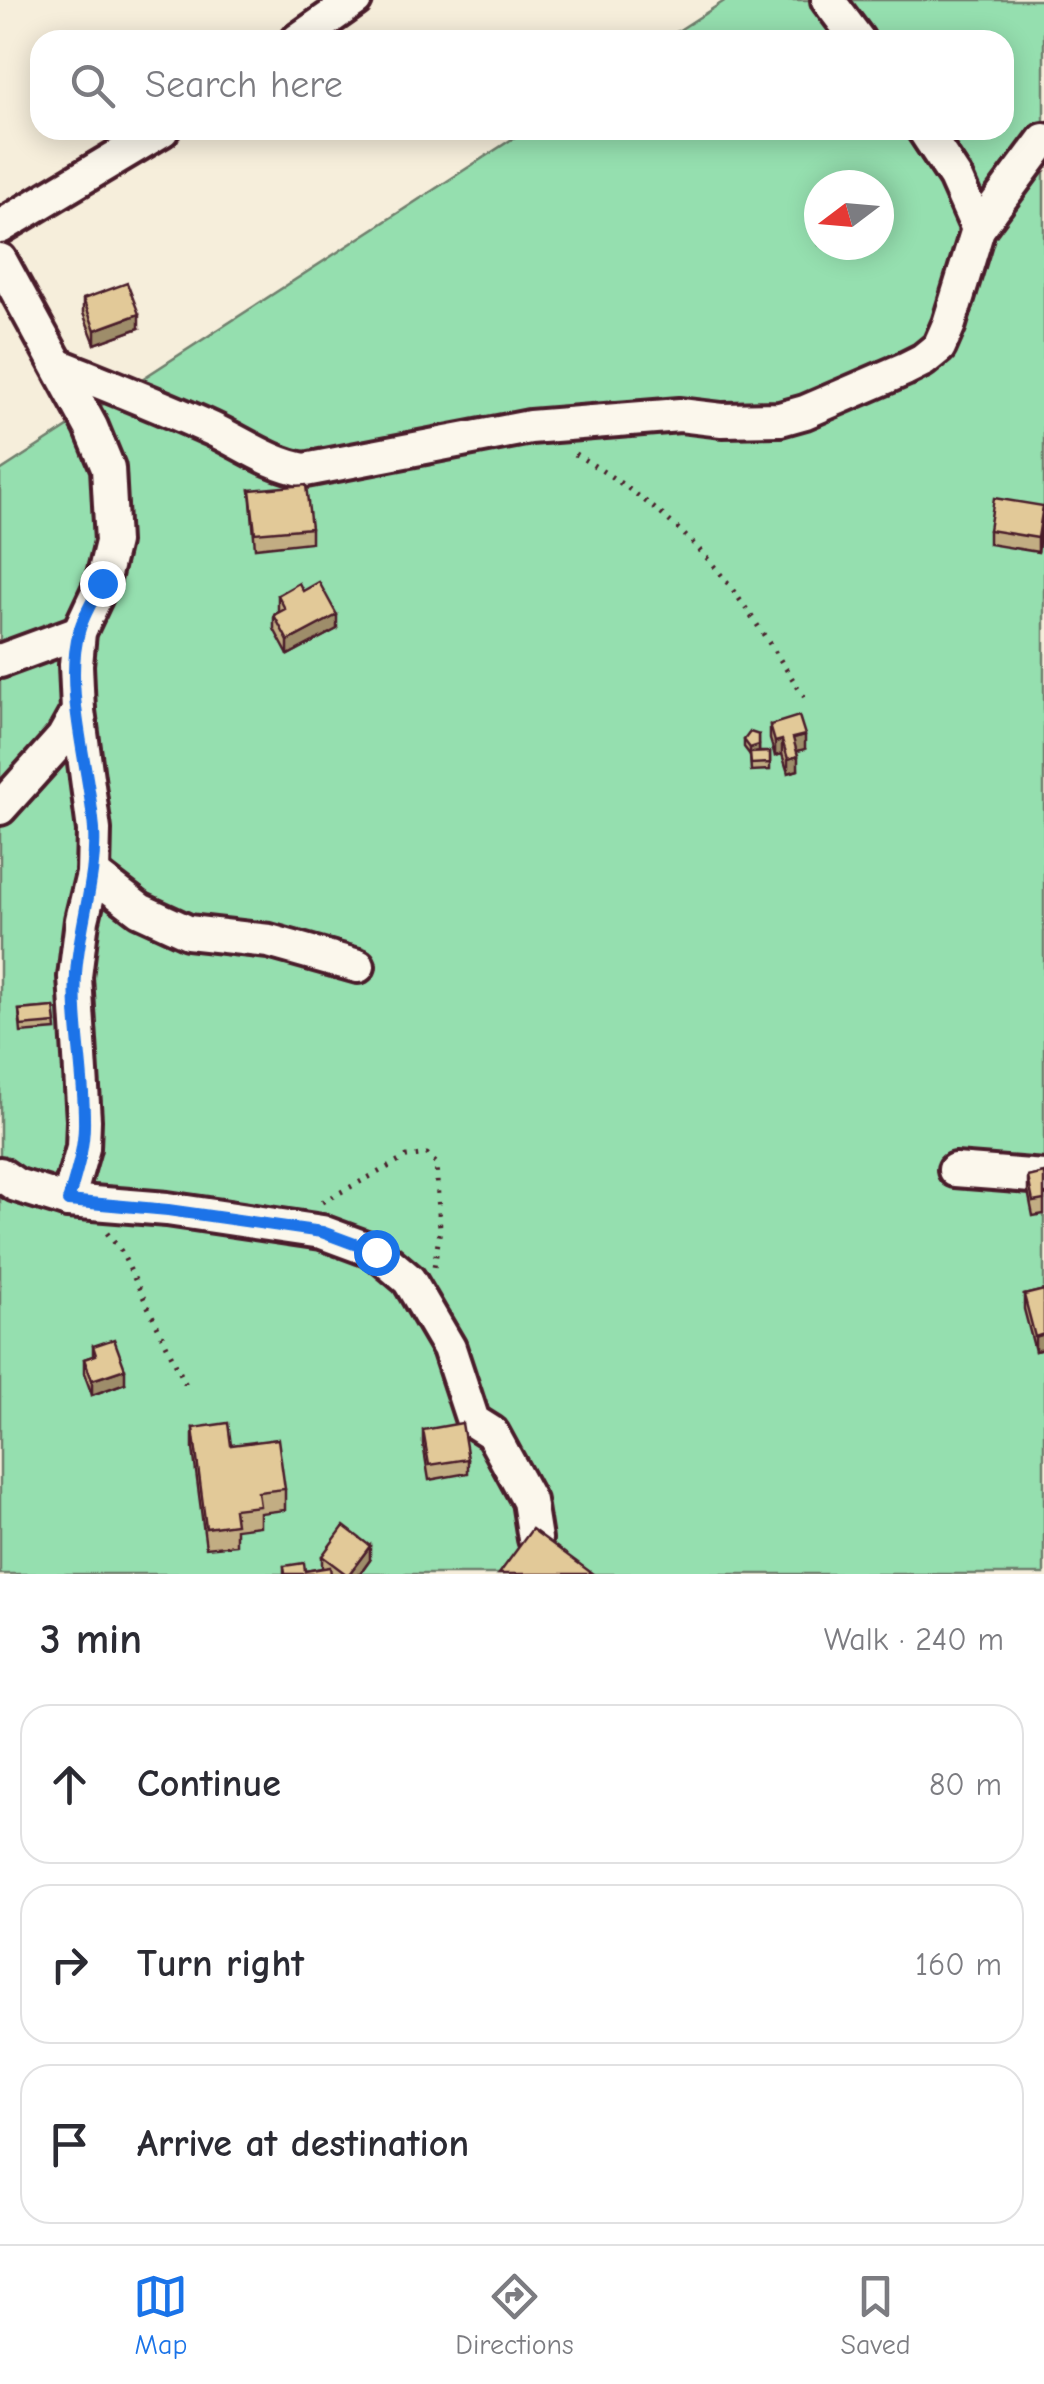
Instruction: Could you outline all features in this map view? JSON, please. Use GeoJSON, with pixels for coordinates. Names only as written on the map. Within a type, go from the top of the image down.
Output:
{"type":"FeatureCollection","features":[{"type":"Feature","properties":{"kind":"street"},"geometry":{"type":"LineString","coordinates":[[312,30],[356,0]]}},
{"type":"Feature","properties":{"kind":"street"},"geometry":{"type":"LineString","coordinates":[[828,0],[850,30]]}},
{"type":"Feature","properties":{"kind":"street"},"geometry":{"type":"LineString","coordinates":[[3,217],[144,140]]}},
{"type":"Feature","properties":{"kind":"street"},"geometry":{"type":"LineString","coordinates":[[930,140],[955,178],[978,229]]}},
{"type":"Feature","properties":{"kind":"street"},"geometry":{"type":"LineString","coordinates":[[58,366],[192,420],[277,465],[305,470],[530,427],[680,415],[780,419],[924,360],[939,347],[978,229],[1044,140]]}},
{"type":"Feature","properties":{"kind":"street"},"geometry":{"type":"LineString","coordinates":[[0,260],[108,468],[112,502],[112,542],[102,583],[79,632],[76,665],[78,711],[94,830],[93,874],[82,920],[76,977],[84,1120],[76,1202]]}},
{"type":"Feature","properties":{"kind":"street"},"geometry":{"type":"LineString","coordinates":[[0,661],[79,632]]}},
{"type":"Feature","properties":{"kind":"street"},"geometry":{"type":"LineString","coordinates":[[0,808],[63,738],[78,711]]}},
{"type":"Feature","properties":{"kind":"street"},"geometry":{"type":"LineString","coordinates":[[93,874],[140,910],[188,932],[269,941],[358,966]]}},
{"type":"Feature","properties":{"kind":"street"},"geometry":{"type":"LineString","coordinates":[[955,1170],[1044,1178]]}},
{"type":"Feature","properties":{"kind":"street"},"geometry":{"type":"LineString","coordinates":[[0,1174],[16,1185],[76,1202],[168,1210],[322,1232],[376,1252],[409,1280],[449,1348],[473,1421],[492,1434],[529,1501],[535,1539]]}},
{"type":"Feature","properties":{"kind":"path"},"geometry":{"type":"LineString","coordinates":[[530,427],[609,474],[674,525],[727,582],[808,701]]}},
{"type":"Feature","properties":{"kind":"path"},"geometry":{"type":"LineString","coordinates":[[275,1227],[407,1157],[427,1154],[436,1162],[440,1229],[427,1310]]}},
{"type":"Feature","properties":{"kind":"path"},"geometry":{"type":"LineString","coordinates":[[76,1202],[121,1252],[186,1385]]}},
{"type":"Feature","properties":{"kind":"green space"},"geometry":{"type":"Polygon","coordinates":[[[726,0],[1044,0],[1044,1574],[0,1574],[0,471],[511,140],[1014,140],[1014,30],[680,30],[726,0]]]}},
{"type":"Feature","properties":{"kind":"building"},"geometry":{"type":"Polygon","coordinates":[[[127,283],[139,314],[95,330],[83,299],[127,283]]]}},
{"type":"Feature","properties":{"kind":"building"},"geometry":{"type":"Polygon","coordinates":[[[306,485],[311,528],[255,533],[250,490],[306,485]]]}},
{"type":"Feature","properties":{"kind":"building"},"geometry":{"type":"Polygon","coordinates":[[[994,498],[1043,506],[1038,538],[989,530],[994,498]]]}},
{"type":"Feature","properties":{"kind":"building"},"geometry":{"type":"Polygon","coordinates":[[[319,582],[337,615],[288,641],[274,615],[285,609],[278,595],[299,583],[303,591],[319,582]]]}},
{"type":"Feature","properties":{"kind":"building"},"geometry":{"type":"Polygon","coordinates":[[[799,716],[805,735],[793,738],[798,756],[788,759],[782,740],[775,742],[770,725],[799,716]]]}},
{"type":"Feature","properties":{"kind":"building"},"geometry":{"type":"Polygon","coordinates":[[[750,732],[759,735],[759,745],[750,748],[744,740],[750,732]]]}},
{"type":"Feature","properties":{"kind":"building"},"geometry":{"type":"Polygon","coordinates":[[[770,752],[770,763],[751,764],[750,753],[770,752]]]}},
{"type":"Feature","properties":{"kind":"building"},"geometry":{"type":"Polygon","coordinates":[[[54,1007],[56,1023],[21,1026],[19,1010],[54,1007]]]}},
{"type":"Feature","properties":{"kind":"building"},"geometry":{"type":"Polygon","coordinates":[[[1044,1173],[1044,1200],[1033,1202],[1028,1177],[1044,1173]]]}},
{"type":"Feature","properties":{"kind":"building"},"geometry":{"type":"Polygon","coordinates":[[[1044,1290],[1044,1334],[1035,1337],[1024,1295],[1044,1290]]]}},
{"type":"Feature","properties":{"kind":"building"},"geometry":{"type":"Polygon","coordinates":[[[114,1339],[125,1369],[92,1380],[84,1359],[96,1355],[93,1346],[114,1339]]]}},
{"type":"Feature","properties":{"kind":"building"},"geometry":{"type":"Polygon","coordinates":[[[228,1423],[231,1445],[278,1439],[285,1489],[258,1492],[260,1506],[234,1509],[236,1524],[206,1528],[193,1428],[228,1423]]]}},
{"type":"Feature","properties":{"kind":"building"},"geometry":{"type":"Polygon","coordinates":[[[462,1423],[468,1459],[429,1465],[423,1430],[462,1423]]]}},
{"type":"Feature","properties":{"kind":"building"},"geometry":{"type":"Polygon","coordinates":[[[344,1526],[370,1546],[349,1574],[322,1556],[344,1526]]]}},
{"type":"Feature","properties":{"kind":"building"},"geometry":{"type":"Polygon","coordinates":[[[532,1529],[593,1574],[499,1574],[532,1529]]]}},
{"type":"Feature","properties":{"kind":"building"},"geometry":{"type":"Polygon","coordinates":[[[304,1563],[305,1571],[330,1567],[331,1574],[285,1574],[284,1566],[304,1563]]]}},
{"type":"Feature","properties":{"kind":"route"},"geometry":{"type":"LineString","coordinates":[[102,583],[79,632],[76,665],[78,711],[94,830],[93,874],[82,920],[76,977],[83,1148],[68,1201],[168,1210],[322,1232],[376,1252]]}}]}
